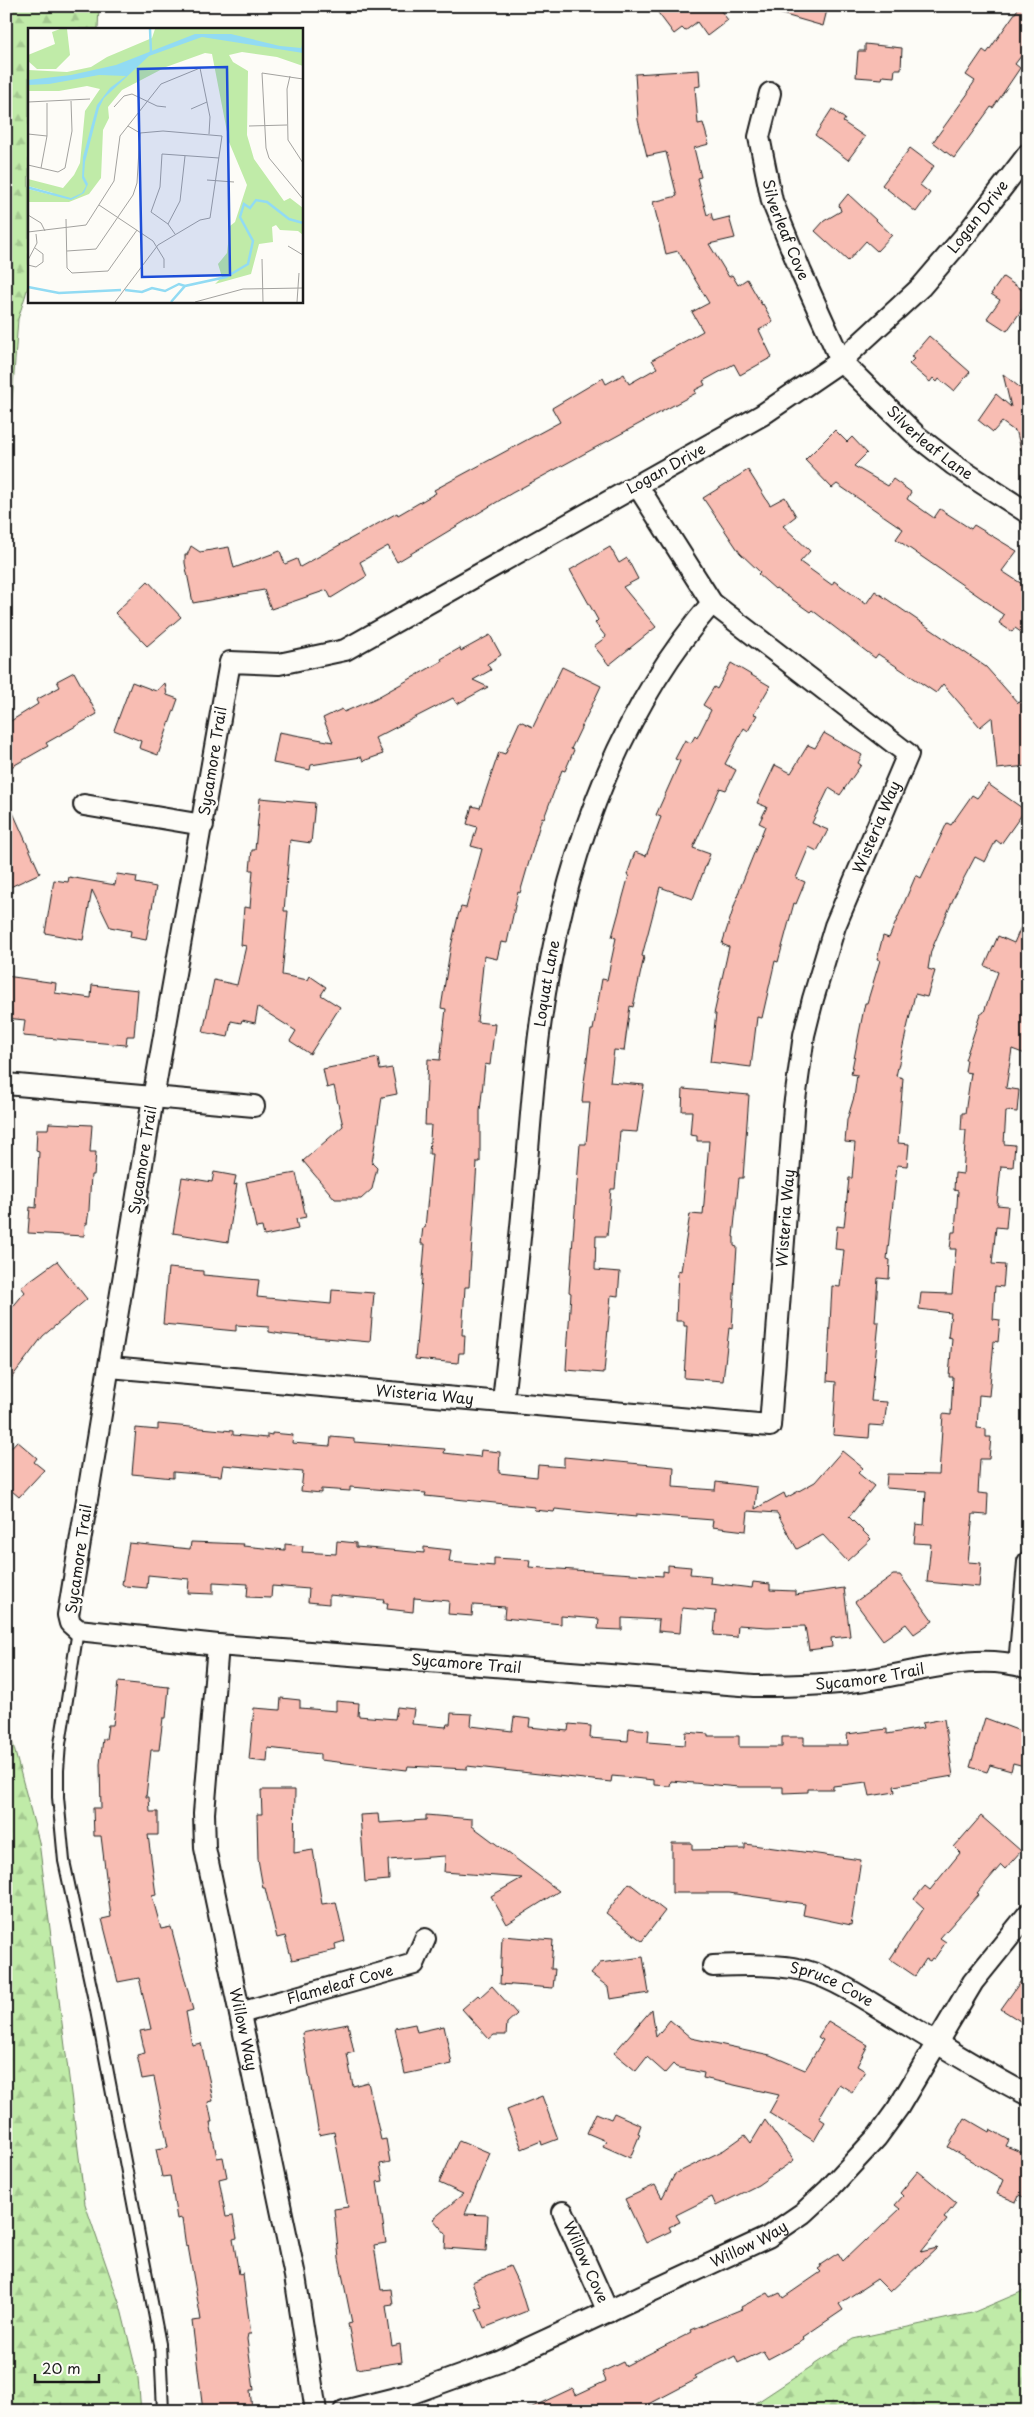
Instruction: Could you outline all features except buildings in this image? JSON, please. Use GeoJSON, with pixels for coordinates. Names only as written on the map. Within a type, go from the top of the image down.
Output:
{"type":"FeatureCollection","features":[{"type":"Feature","properties":{"kind":"street","name":"Silverleaf Cove"},"geometry":{"type":"LineString","coordinates":[[770,93],[760,137],[772,201],[841,361]]}},
{"type":"Feature","properties":{"kind":"street","name":"Logan Drive"},"geometry":{"type":"LineString","coordinates":[[230,662],[279,664],[345,650],[762,415],[841,361],[921,287],[968,232],[1028,154]]}},
{"type":"Feature","properties":{"kind":"street","name":"Silverleaf Lane"},"geometry":{"type":"LineString","coordinates":[[841,361],[918,437],[954,465],[1028,513]]}},
{"type":"Feature","properties":{"kind":"street","name":"Wisteria Way"},"geometry":{"type":"LineString","coordinates":[[110,1367],[770,1426],[794,1107],[804,1035],[835,926],[908,754],[712,603],[637,485]]}},
{"type":"Feature","properties":{"kind":"street","name":"Loquat Lane"},"geometry":{"type":"LineString","coordinates":[[503,1401],[540,1026],[553,950],[570,876],[594,804],[617,752],[643,701],[671,655],[712,603]]}},
{"type":"Feature","properties":{"kind":"street","name":"Sycamore Trail"},"geometry":{"type":"LineString","coordinates":[[230,662],[203,825],[153,1098],[68,1615],[70,1623],[78,1630],[218,1645],[754,1686],[810,1686],[866,1680],[949,1664],[984,1663],[1024,1666]]}},
{"type":"Feature","properties":{"kind":"street"},"geometry":{"type":"LineString","coordinates":[[84,805],[203,825]]}},
{"type":"Feature","properties":{"kind":"street"},"geometry":{"type":"LineString","coordinates":[[6,1084],[254,1106]]}},
{"type":"Feature","properties":{"kind":"street"},"geometry":{"type":"LineString","coordinates":[[1024,1666],[1028,1562]]}},
{"type":"Feature","properties":{"kind":"street","name":"Willow Way"},"geometry":{"type":"LineString","coordinates":[[218,1645],[204,1813],[204,1848],[295,2276],[316,2411]]}},
{"type":"Feature","properties":{"kind":"street","name":"Willow Way"},"geometry":{"type":"LineString","coordinates":[[344,2411],[404,2396],[499,2362],[768,2237],[803,2213],[829,2190],[877,2137],[898,2108],[973,1982],[1028,1914]]}},
{"type":"Feature","properties":{"kind":"street","name":"Flameleaf Cove"},"geometry":{"type":"LineString","coordinates":[[240,2014],[414,1964],[425,1939]]}},
{"type":"Feature","properties":{"kind":"street","name":"Spruce Cove"},"geometry":{"type":"LineString","coordinates":[[713,1966],[751,1965],[794,1968],[822,1976],[851,1991],[997,2079],[1028,2095]]}},
{"type":"Feature","properties":{"kind":"street","name":"Willow Cove"},"geometry":{"type":"LineString","coordinates":[[563,2212],[608,2312]]}},
{"type":"Feature","properties":{"kind":"lane"},"geometry":{"type":"LineString","coordinates":[[78,1630],[58,1770],[58,1797],[64,1852],[160,2344],[163,2411]]}},
{"type":"Feature","properties":{"kind":"green space"},"geometry":{"type":"Polygon","coordinates":[[[6,6],[99,6],[98,28],[28,28],[28,287],[18,319],[6,483],[6,6]]]}},
{"type":"Feature","properties":{"kind":"green space"},"geometry":{"type":"Polygon","coordinates":[[[6,1718],[39,1842],[85,2204],[120,2305],[138,2378],[141,2411],[6,2411],[6,1718]]]}},
{"type":"Feature","properties":{"kind":"green space"},"geometry":{"type":"Polygon","coordinates":[[[1028,2289],[1028,2411],[744,2411],[853,2339],[972,2313],[1028,2289]]]}}]}
